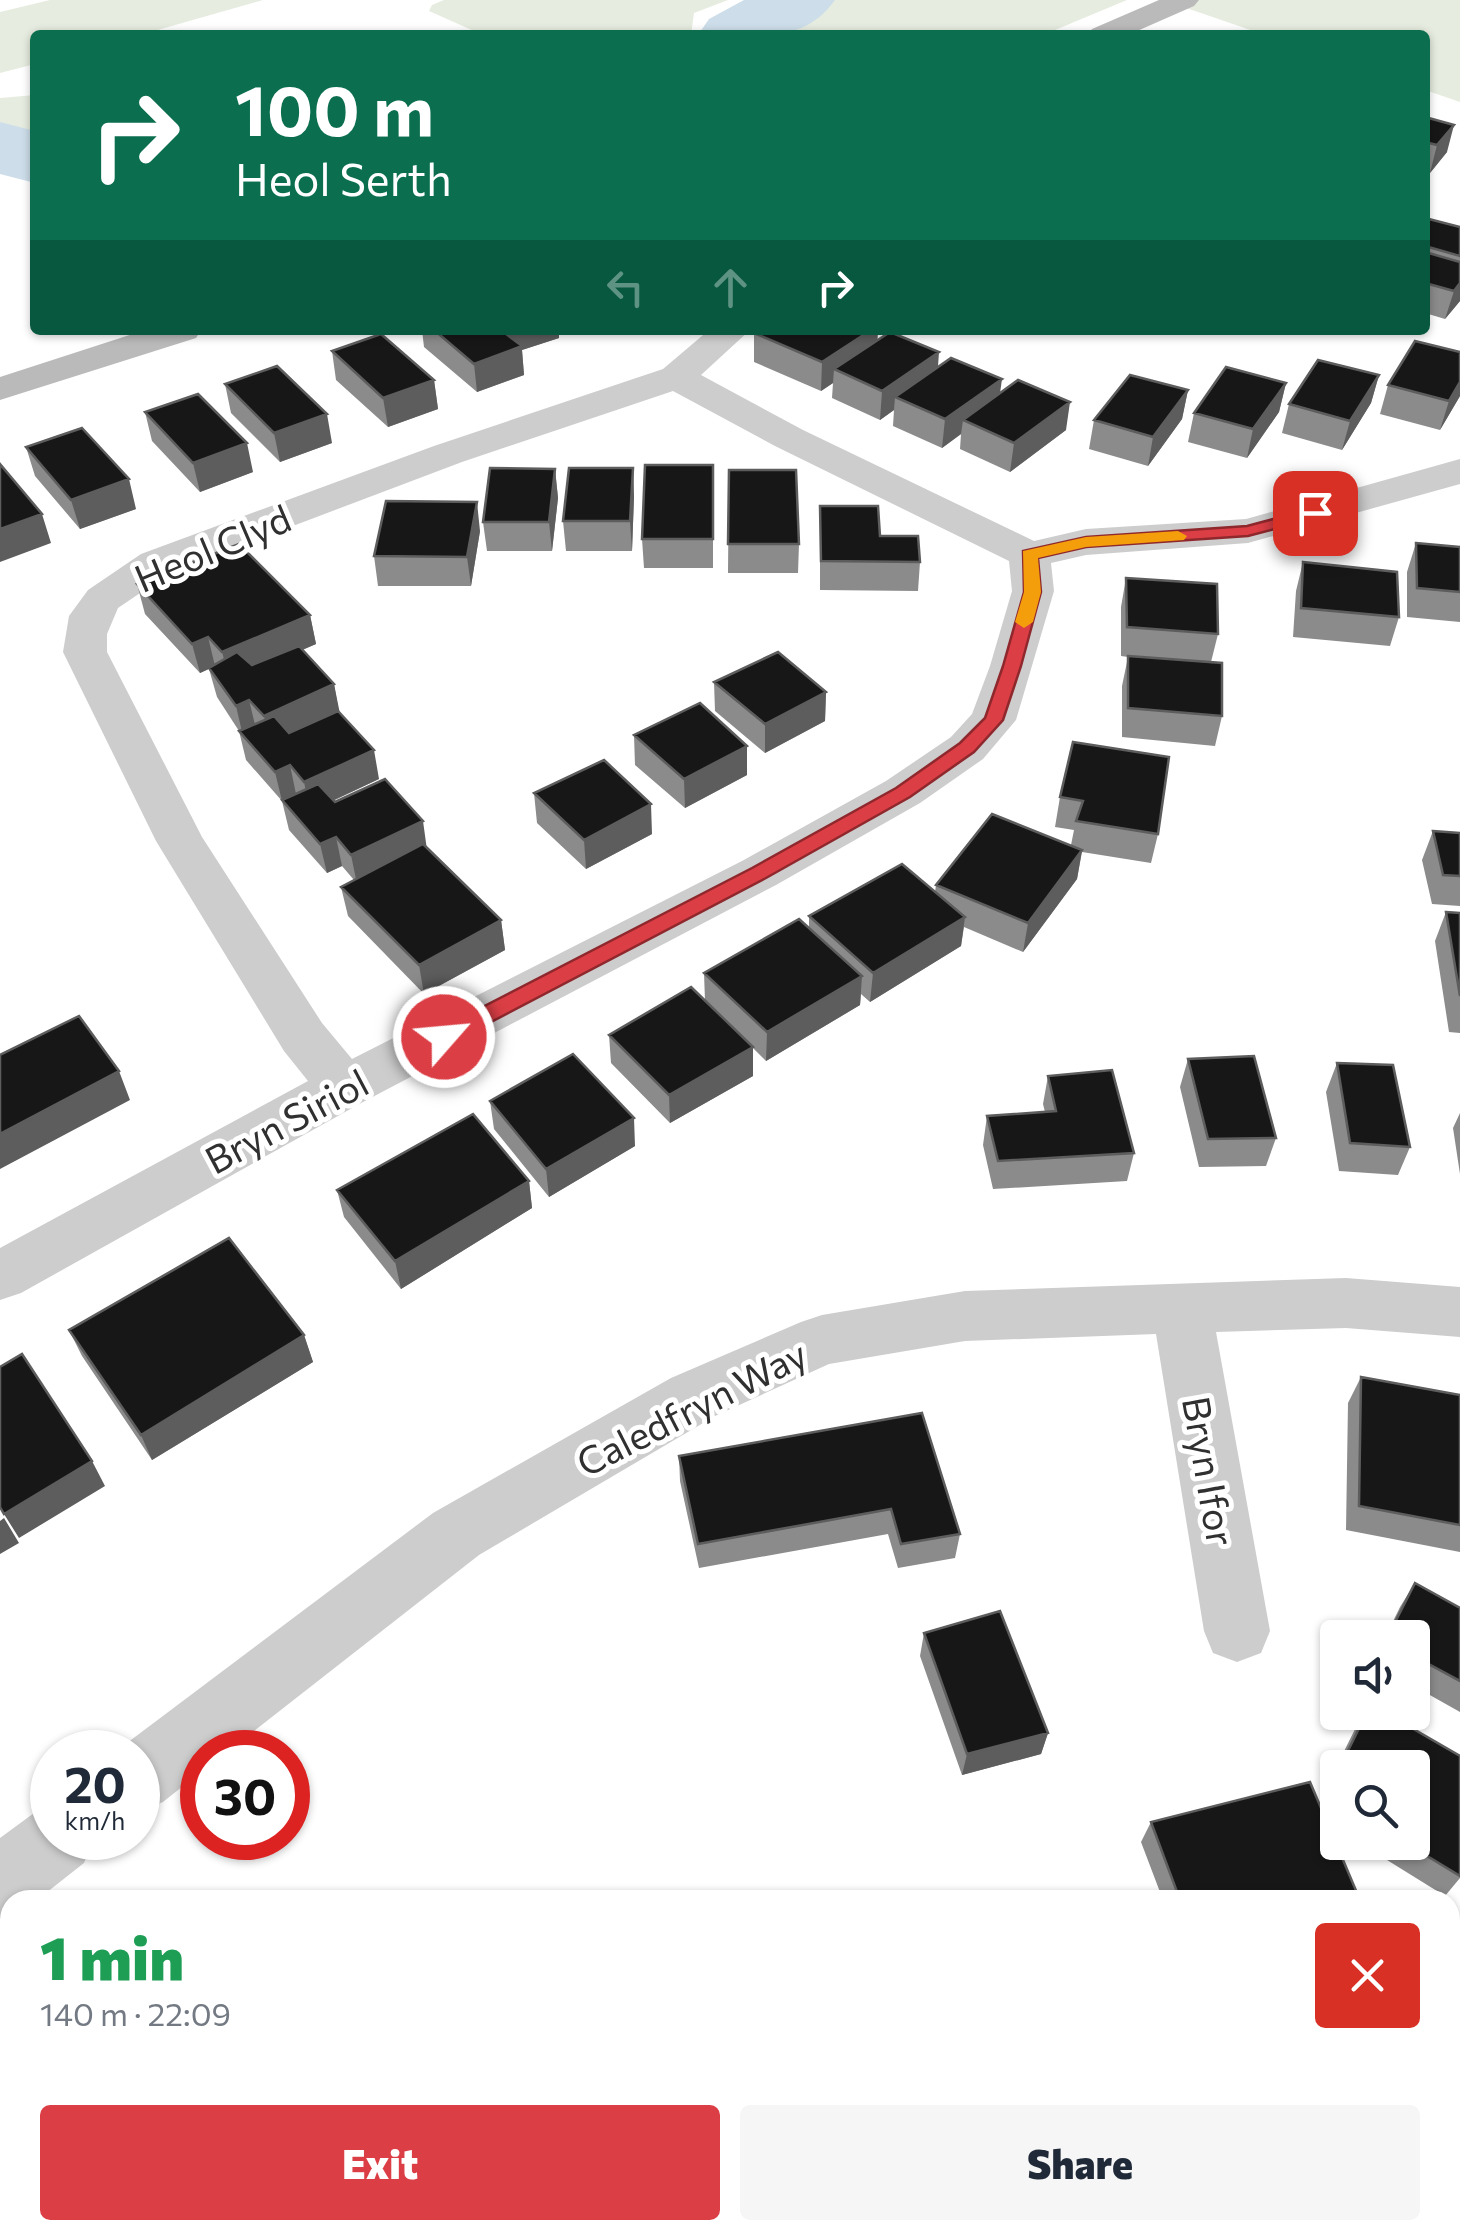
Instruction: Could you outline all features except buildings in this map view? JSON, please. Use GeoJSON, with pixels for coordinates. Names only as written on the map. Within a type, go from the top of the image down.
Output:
{"type":"FeatureCollection","features":[{"type":"Feature","properties":{"kind":"main road"},"geometry":{"type":"LineString","coordinates":[[1115,30],[1184,0]]}},
{"type":"Feature","properties":{"kind":"main road"},"geometry":{"type":"LineString","coordinates":[[0,389],[167,335]]}},
{"type":"Feature","properties":{"kind":"street","name":"Heol Clyd"},"geometry":{"type":"LineString","coordinates":[[344,1087],[303,1037],[180,841],[85,652],[90,616],[128,580],[182,552],[448,454],[676,376],[726,335]]}},
{"type":"Feature","properties":{"kind":"street"},"geometry":{"type":"LineString","coordinates":[[676,376],[789,438],[1029,555],[1086,542],[1248,531],[1460,471]]}},
{"type":"Feature","properties":{"kind":"street","name":"Bryn Siriol"},"geometry":{"type":"LineString","coordinates":[[0,1276],[344,1087],[742,882],[903,792],[967,748],[993,720],[1012,666],[1032,592],[1029,555]]}},
{"type":"Feature","properties":{"kind":"street","name":"Caledfryn Way"},"geometry":{"type":"LineString","coordinates":[[160,1761],[456,1534],[693,1397],[822,1340],[965,1316],[1346,1303],[1460,1312]]}},
{"type":"Feature","properties":{"kind":"street","name":"Bryn Ifor"},"geometry":{"type":"LineString","coordinates":[[1182,1310],[1237,1631]]}},
{"type":"Feature","properties":{"kind":"street"},"geometry":{"type":"LineString","coordinates":[[0,1882],[30,1860]]}},
{"type":"Feature","properties":{"kind":"shaded area"},"geometry":{"type":"Polygon","coordinates":[[[50,0],[263,0],[158,30],[30,30],[30,65],[0,73],[0,12],[50,0]]]}},
{"type":"Feature","properties":{"kind":"shaded area"},"geometry":{"type":"Polygon","coordinates":[[[444,0],[728,0],[694,13],[692,30],[472,30],[429,11],[432,5],[444,0]]]}},
{"type":"Feature","properties":{"kind":"shaded area"},"geometry":{"type":"Polygon","coordinates":[[[747,0],[1127,0],[1055,30],[745,30],[748,28],[747,0]]]}},
{"type":"Feature","properties":{"kind":"shaded area"},"geometry":{"type":"Polygon","coordinates":[[[1163,0],[1460,0],[1460,102],[1430,92],[1430,30],[1250,30],[1163,0]]]}},
{"type":"Feature","properties":{"kind":"shaded area"},"geometry":{"type":"Polygon","coordinates":[[[30,95],[30,156],[0,147],[0,98],[30,95]]]}},
{"type":"Feature","properties":{"kind":"waterway"},"geometry":{"type":"LineString","coordinates":[[745,30],[798,0]]}},
{"type":"Feature","properties":{"kind":"waterway"},"geometry":{"type":"LineString","coordinates":[[0,147],[30,156]]}},
{"type":"Feature","properties":{"kind":"slow traffic"},"geometry":{"type":"LineString","coordinates":[[1024,622],[1032,592],[1029,555],[1086,542],[1178,536]]}},
{"type":"Feature","properties":{"kind":"route"},"geometry":{"type":"LineString","coordinates":[[444,1037],[759,873],[903,792],[967,748],[993,720],[1012,666],[1032,592],[1029,555],[1086,542],[1248,531],[1315,513]]}}]}
